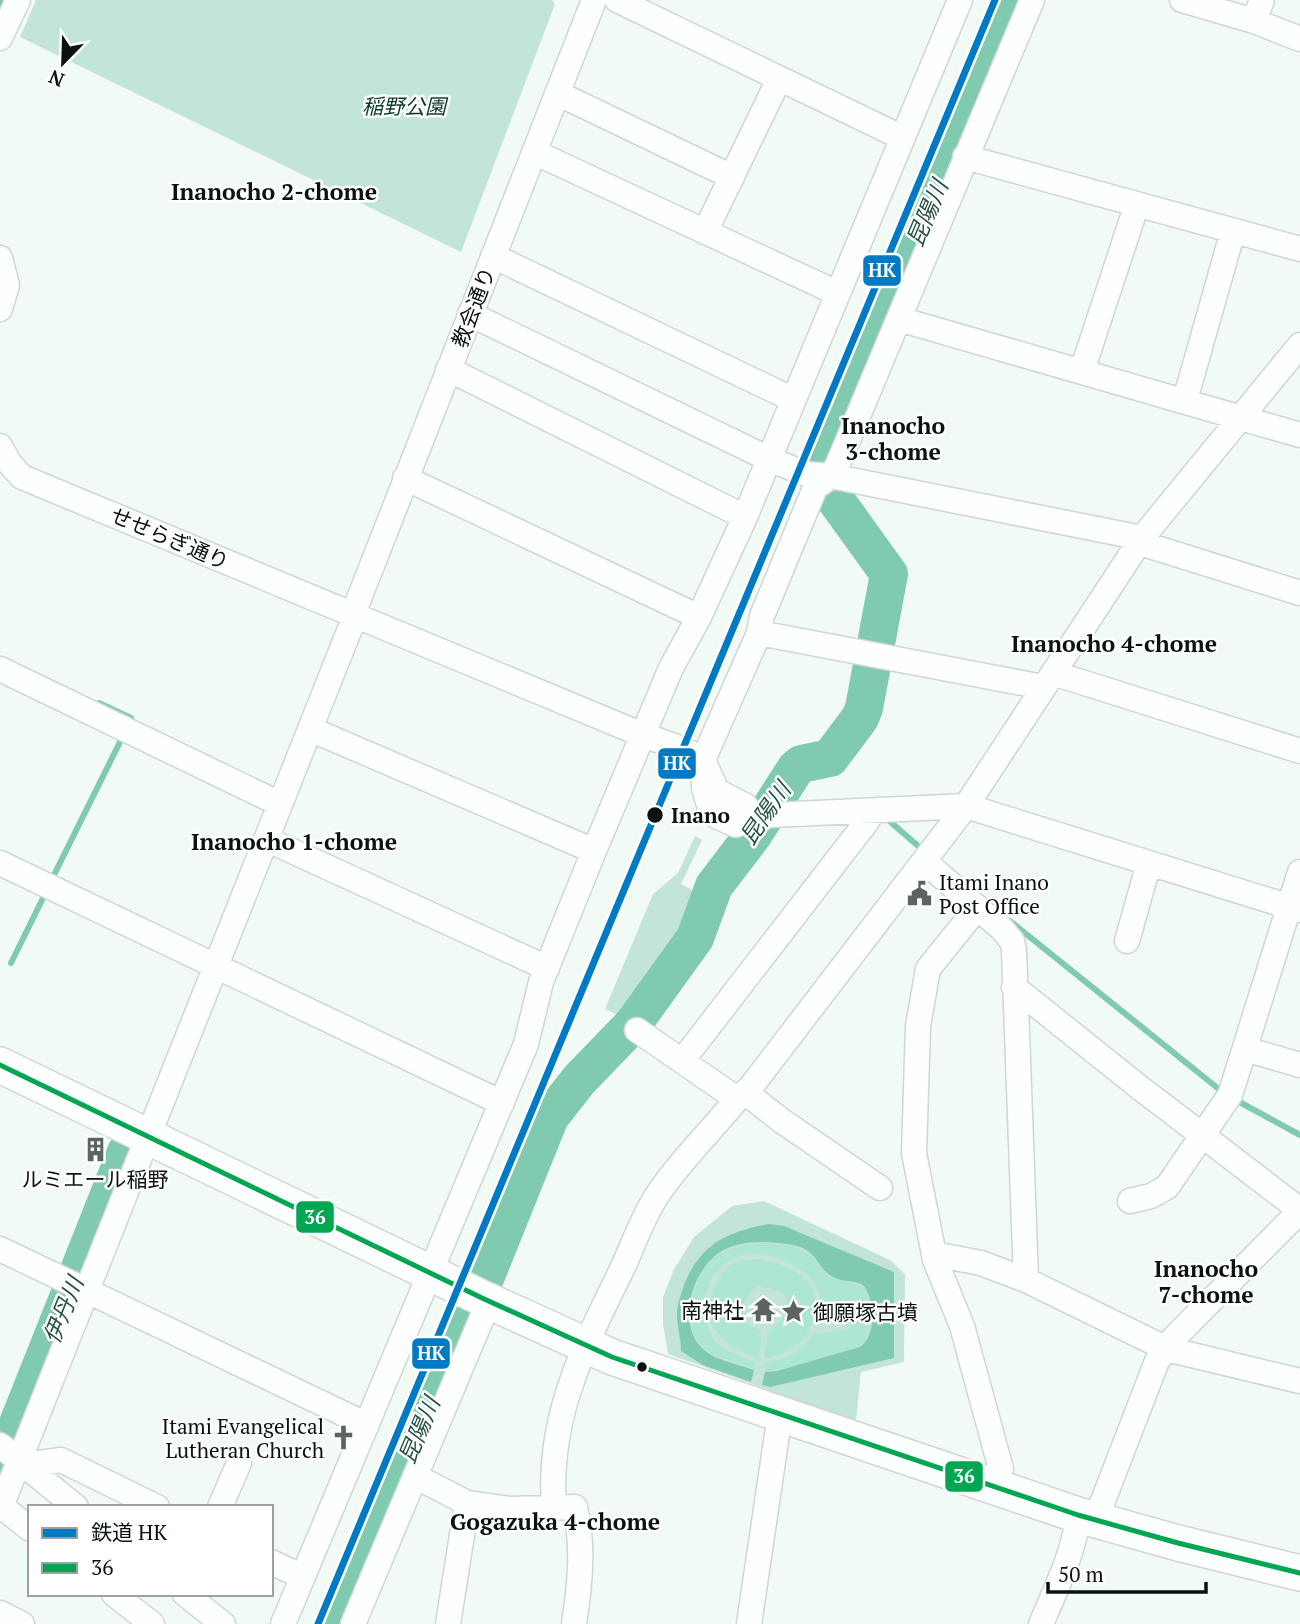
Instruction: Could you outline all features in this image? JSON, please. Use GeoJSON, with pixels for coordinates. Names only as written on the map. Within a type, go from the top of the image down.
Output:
{"type":"FeatureCollection","features":[{"type":"Feature","properties":{"kind":"main road"},"geometry":{"type":"LineString","coordinates":[[0,1065],[585,1346],[642,1368],[1087,1517],[1300,1573]]}},
{"type":"Feature","properties":{"kind":"street"},"geometry":{"type":"LineString","coordinates":[[0,38],[18,0]]}},
{"type":"Feature","properties":{"kind":"street","name":"教会通り"},"geometry":{"type":"LineString","coordinates":[[0,1507],[12,1454],[78,1285],[147,1136],[353,621],[353,614],[405,478],[594,0]]}},
{"type":"Feature","properties":{"kind":"street"},"geometry":{"type":"LineString","coordinates":[[617,0],[903,138]]}},
{"type":"Feature","properties":{"kind":"street"},"geometry":{"type":"LineString","coordinates":[[283,1624],[527,1044],[541,982],[594,851],[671,668],[699,617],[769,459],[960,0]]}},
{"type":"Feature","properties":{"kind":"street"},"geometry":{"type":"LineString","coordinates":[[1032,0],[838,464],[817,479],[762,616],[759,633],[703,760],[717,791],[762,815],[966,806],[1295,908]]}},
{"type":"Feature","properties":{"kind":"street"},"geometry":{"type":"LineString","coordinates":[[1183,0],[1258,11],[1300,39]]}},
{"type":"Feature","properties":{"kind":"street"},"geometry":{"type":"LineString","coordinates":[[705,232],[779,79]]}},
{"type":"Feature","properties":{"kind":"street"},"geometry":{"type":"LineString","coordinates":[[557,93],[732,177]]}},
{"type":"Feature","properties":{"kind":"street"},"geometry":{"type":"LineString","coordinates":[[534,152],[837,293]]}},
{"type":"Feature","properties":{"kind":"street"},"geometry":{"type":"LineString","coordinates":[[965,157],[1300,249]]}},
{"type":"Feature","properties":{"kind":"street"},"geometry":{"type":"LineString","coordinates":[[1082,371],[1137,204]]}},
{"type":"Feature","properties":{"kind":"street"},"geometry":{"type":"LineString","coordinates":[[1185,400],[1233,231]]}},
{"type":"Feature","properties":{"kind":"street"},"geometry":{"type":"LineString","coordinates":[[493,256],[792,399]]}},
{"type":"Feature","properties":{"kind":"street"},"geometry":{"type":"LineString","coordinates":[[0,258],[7,285],[0,309]]}},
{"type":"Feature","properties":{"kind":"street"},"geometry":{"type":"LineString","coordinates":[[470,314],[769,459],[817,479],[1142,538],[1147,545],[1300,593]]}},
{"type":"Feature","properties":{"kind":"street"},"geometry":{"type":"LineString","coordinates":[[899,319],[1300,435]]}},
{"type":"Feature","properties":{"kind":"street"},"geometry":{"type":"LineString","coordinates":[[554,1506],[554,1455],[563,1404],[585,1346],[657,1195],[741,1096],[966,806],[1142,538],[1300,345]]}},
{"type":"Feature","properties":{"kind":"street"},"geometry":{"type":"LineString","coordinates":[[448,369],[744,517]]}},
{"type":"Feature","properties":{"kind":"street","name":"せせらぎ通り"},"geometry":{"type":"LineString","coordinates":[[3,461],[22,477],[643,735],[683,748],[703,760]]}},
{"type":"Feature","properties":{"kind":"street"},"geometry":{"type":"LineString","coordinates":[[405,478],[699,617]]}},
{"type":"Feature","properties":{"kind":"street"},"geometry":{"type":"LineString","coordinates":[[759,633],[875,655],[1048,680],[1300,751]]}},
{"type":"Feature","properties":{"kind":"street"},"geometry":{"type":"LineString","coordinates":[[0,670],[280,804]]}},
{"type":"Feature","properties":{"kind":"street"},"geometry":{"type":"LineString","coordinates":[[310,729],[594,851]]}},
{"type":"Feature","properties":{"kind":"street"},"geometry":{"type":"LineString","coordinates":[[682,1061],[868,820],[868,811]]}},
{"type":"Feature","properties":{"kind":"street"},"geometry":{"type":"LineString","coordinates":[[266,839],[547,968]]}},
{"type":"Feature","properties":{"kind":"street"},"geometry":{"type":"LineString","coordinates":[[924,861],[1002,929],[1012,941],[1026,1280]]}},
{"type":"Feature","properties":{"kind":"street"},"geometry":{"type":"LineString","coordinates":[[0,863],[502,1102]]}},
{"type":"Feature","properties":{"kind":"street"},"geometry":{"type":"LineString","coordinates":[[1127,941],[1149,863]]}},
{"type":"Feature","properties":{"kind":"street"},"geometry":{"type":"LineString","coordinates":[[1130,1201],[1151,1196],[1167,1187],[1230,1094],[1295,908],[1300,872]]}},
{"type":"Feature","properties":{"kind":"street"},"geometry":{"type":"LineString","coordinates":[[978,908],[928,968],[918,1026],[914,1153],[940,1276],[962,1326],[1001,1469],[995,1487]]}},
{"type":"Feature","properties":{"kind":"street"},"geometry":{"type":"LineString","coordinates":[[1014,987],[1300,1211],[1174,1338],[1157,1361],[1087,1517],[1076,1533],[1068,1562],[1041,1624]]}},
{"type":"Feature","properties":{"kind":"street"},"geometry":{"type":"LineString","coordinates":[[637,1030],[682,1061],[782,1121],[880,1188]]}},
{"type":"Feature","properties":{"kind":"street"},"geometry":{"type":"LineString","coordinates":[[1245,1049],[1300,1065]]}},
{"type":"Feature","properties":{"kind":"street"},"geometry":{"type":"LineString","coordinates":[[0,1250],[367,1425]]}},
{"type":"Feature","properties":{"kind":"street"},"geometry":{"type":"LineString","coordinates":[[934,1254],[981,1263],[1026,1280],[1167,1349],[1300,1381]]}},
{"type":"Feature","properties":{"kind":"street"},"geometry":{"type":"LineString","coordinates":[[353,1624],[415,1476],[481,1297]]}},
{"type":"Feature","properties":{"kind":"street"},"geometry":{"type":"LineString","coordinates":[[749,1624],[780,1414]]}},
{"type":"Feature","properties":{"kind":"street"},"geometry":{"type":"LineString","coordinates":[[12,1454],[74,1505]]}},
{"type":"Feature","properties":{"kind":"street"},"geometry":{"type":"LineString","coordinates":[[12,1454],[61,1460],[153,1505]]}},
{"type":"Feature","properties":{"kind":"street"},"geometry":{"type":"LineString","coordinates":[[221,1505],[239,1463]]}},
{"type":"Feature","properties":{"kind":"street"},"geometry":{"type":"LineString","coordinates":[[415,1476],[467,1503],[510,1509],[575,1507],[581,1568],[574,1624]]}},
{"type":"Feature","properties":{"kind":"street"},"geometry":{"type":"LineString","coordinates":[[448,1624],[467,1503]]}},
{"type":"Feature","properties":{"kind":"street"},"geometry":{"type":"LineString","coordinates":[[0,1507],[28,1527]]}},
{"type":"Feature","properties":{"kind":"street"},"geometry":{"type":"LineString","coordinates":[[273,1563],[303,1577]]}},
{"type":"Feature","properties":{"kind":"street"},"geometry":{"type":"LineString","coordinates":[[117,1596],[152,1624]]}},
{"type":"Feature","properties":{"kind":"street"},"geometry":{"type":"LineString","coordinates":[[188,1596],[223,1624]]}},
{"type":"Feature","properties":{"kind":"street"},"geometry":{"type":"LineString","coordinates":[[0,1613],[22,1624]]}},
{"type":"Feature","properties":{"kind":"green space","name":"稲野公園"},"geometry":{"type":"Polygon","coordinates":[[[36,0],[552,0],[555,4],[461,252],[20,37],[36,0]]]}},
{"type":"Feature","properties":{"kind":"green space"},"geometry":{"type":"Polygon","coordinates":[[[695,836],[702,840],[681,884],[705,897],[692,934],[678,953],[669,947],[620,1016],[605,1009],[653,894],[678,873],[695,836]]]}},
{"type":"Feature","properties":{"kind":"green space"},"geometry":{"type":"Polygon","coordinates":[[[764,1201],[890,1260],[905,1274],[904,1362],[861,1372],[856,1421],[668,1354],[663,1324],[663,1297],[674,1269],[694,1237],[732,1206],[764,1201]]]}},
{"type":"Feature","properties":{"kind":"shaded area"},"geometry":{"type":"Polygon","coordinates":[[[769,1224],[784,1226],[894,1272],[894,1358],[770,1387],[762,1385],[765,1372],[860,1347],[866,1342],[872,1326],[872,1308],[863,1285],[833,1277],[801,1247],[764,1242],[727,1248],[709,1261],[695,1284],[689,1311],[694,1337],[701,1347],[719,1358],[754,1370],[751,1382],[703,1365],[681,1351],[677,1310],[692,1268],[718,1241],[741,1231],[769,1224]]]}},
{"type":"Feature","properties":{"kind":"shaded area"},"geometry":{"type":"Polygon","coordinates":[[[765,1243],[793,1246],[811,1254],[828,1277],[862,1286],[871,1306],[865,1343],[832,1357],[765,1371],[765,1363],[793,1353],[814,1334],[849,1330],[849,1302],[821,1304],[816,1284],[803,1271],[777,1258],[753,1254],[737,1257],[720,1267],[708,1287],[704,1311],[711,1334],[718,1344],[731,1353],[756,1363],[755,1369],[719,1357],[700,1345],[694,1334],[690,1309],[697,1282],[704,1270],[722,1253],[743,1245],[765,1243]]]}},
{"type":"Feature","properties":{"kind":"shaded area"},"geometry":{"type":"Polygon","coordinates":[[[757,1259],[783,1266],[801,1275],[811,1287],[815,1302],[813,1320],[798,1343],[783,1353],[764,1359],[768,1332],[780,1321],[786,1310],[787,1299],[784,1295],[757,1286],[745,1303],[742,1315],[748,1325],[762,1332],[759,1359],[726,1342],[717,1332],[710,1316],[711,1297],[723,1272],[736,1263],[757,1259]]]}},
{"type":"Feature","properties":{"kind":"waterway","name":"昆陽川"},"geometry":{"type":"LineString","coordinates":[[339,1624],[550,1117],[579,1080],[633,1024],[695,938],[714,886],[753,835],[796,768],[801,764],[830,758],[860,718],[889,574],[817,474],[1017,0]]}},
{"type":"Feature","properties":{"kind":"waterway"},"geometry":{"type":"LineString","coordinates":[[99,703],[131,718],[129,723]]}},
{"type":"Feature","properties":{"kind":"waterway"},"geometry":{"type":"LineString","coordinates":[[52,879],[122,738]]}},
{"type":"Feature","properties":{"kind":"waterway"},"geometry":{"type":"LineString","coordinates":[[887,819],[924,851]]}},
{"type":"Feature","properties":{"kind":"waterway"},"geometry":{"type":"LineString","coordinates":[[11,963],[44,896]]}},
{"type":"Feature","properties":{"kind":"waterway"},"geometry":{"type":"LineString","coordinates":[[1010,921],[1225,1094]]}},
{"type":"Feature","properties":{"kind":"waterway"},"geometry":{"type":"LineString","coordinates":[[1234,1099],[1300,1135]]}},
{"type":"Feature","properties":{"kind":"waterway","name":"伊丹川"},"geometry":{"type":"LineString","coordinates":[[0,1469],[126,1152]]}},
{"type":"Feature","properties":{"kind":"rail line","name":"HK"},"geometry":{"type":"LineString","coordinates":[[318,1624],[995,0]]}},
{"type":"Feature","properties":{"kind":"transit line","name":"36"},"geometry":{"type":"LineString","coordinates":[[0,1065],[482,1298],[612,1357],[1078,1515],[1300,1573]]}},
{"type":"Feature","properties":{"kind":"place","name":"Inano"},"geometry":{"type":"Point","coordinates":[655,815]}},
{"type":"Feature","properties":{"kind":"place","name":"Itami Inano Post Office"},"geometry":{"type":"Point","coordinates":[919,894]}},
{"type":"Feature","properties":{"kind":"place","name":"ルミエール稲野"},"geometry":{"type":"Point","coordinates":[95,1150]}},
{"type":"Feature","properties":{"kind":"place","name":"南神社"},"geometry":{"type":"Point","coordinates":[764,1310]}},
{"type":"Feature","properties":{"kind":"place","name":"御願塚古墳"},"geometry":{"type":"Point","coordinates":[793,1312]}},
{"type":"Feature","properties":{"kind":"place","name":"Itami Evangelical Lutheran Church"},"geometry":{"type":"Point","coordinates":[344,1438]}},
{"type":"Feature","properties":{"kind":"district","name":"Inanocho 2-chome"},"geometry":{"type":"Point","coordinates":[274,191]}},
{"type":"Feature","properties":{"kind":"district","name":"Inanocho 3-chome"},"geometry":{"type":"Point","coordinates":[893,438]}},
{"type":"Feature","properties":{"kind":"district","name":"Inanocho 4-chome"},"geometry":{"type":"Point","coordinates":[1114,643]}},
{"type":"Feature","properties":{"kind":"district","name":"Inanocho 1-chome"},"geometry":{"type":"Point","coordinates":[294,841]}},
{"type":"Feature","properties":{"kind":"district","name":"Inanocho 7-chome"},"geometry":{"type":"Point","coordinates":[1206,1281]}},
{"type":"Feature","properties":{"kind":"district","name":"Gogazuka 4-chome"},"geometry":{"type":"Point","coordinates":[555,1521]}}]}
